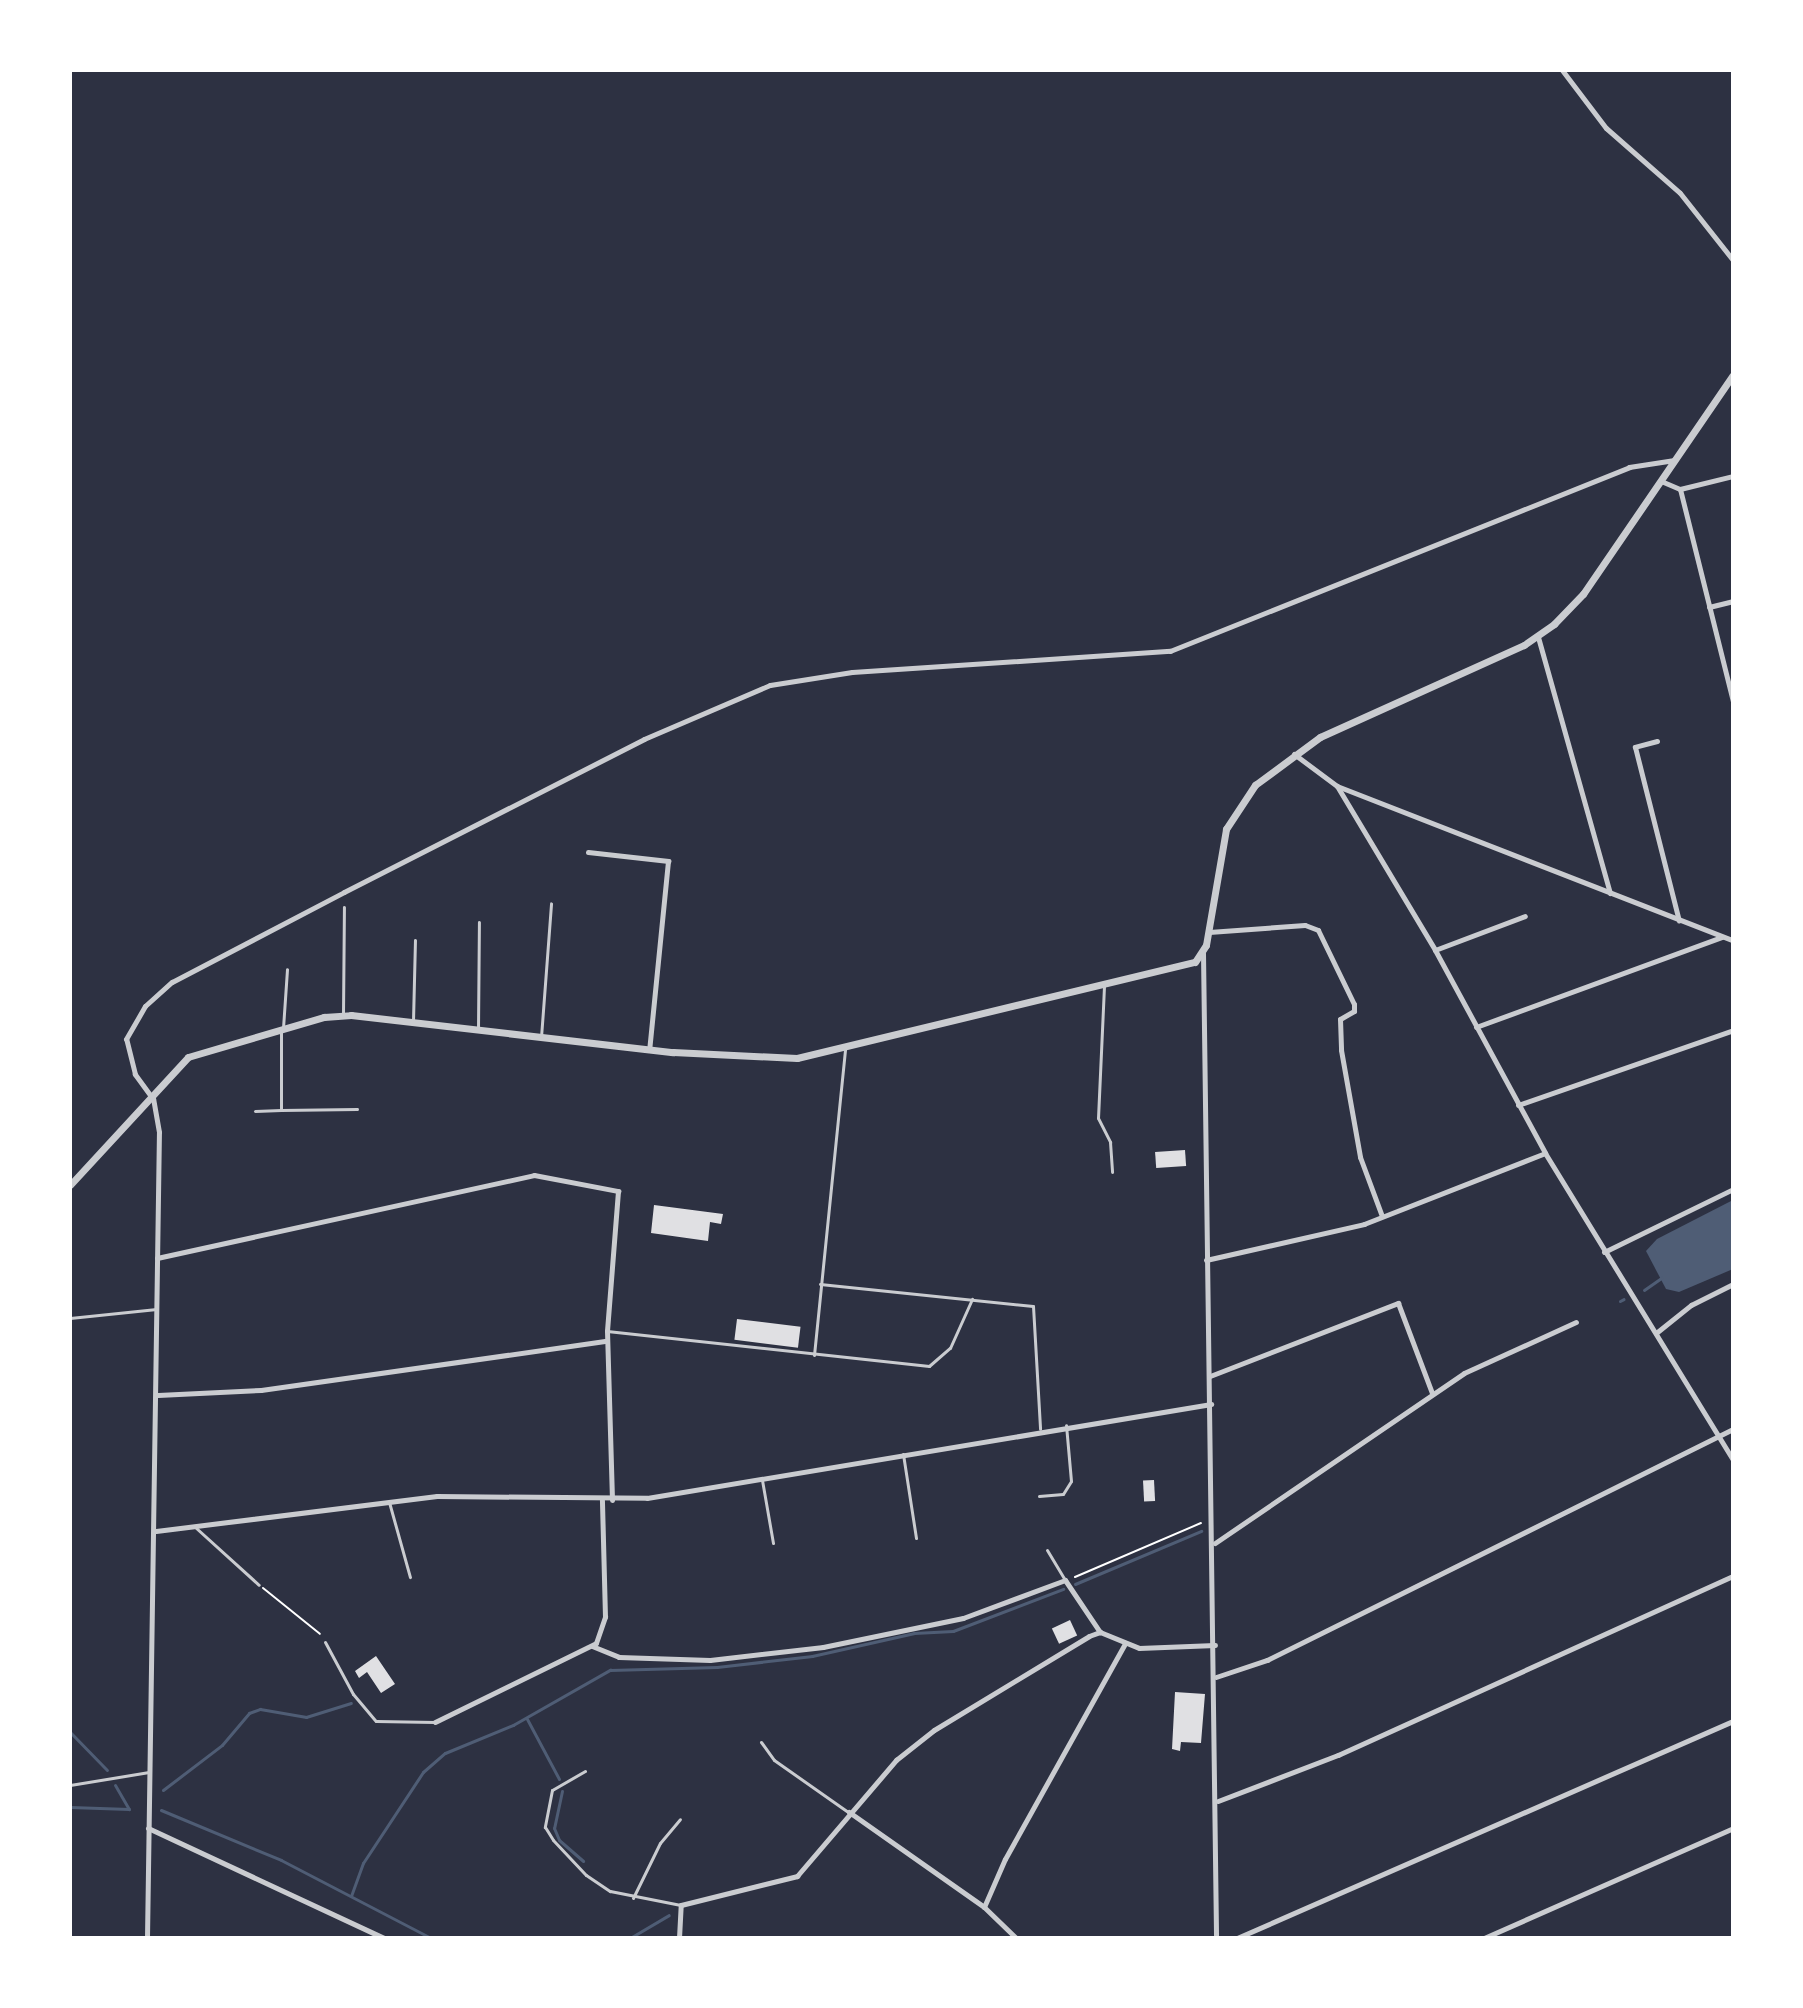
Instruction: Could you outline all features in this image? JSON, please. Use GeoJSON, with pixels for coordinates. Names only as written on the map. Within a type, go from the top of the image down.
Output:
{"type":"FeatureCollection","features":[{"type":"Feature","properties":{"kind":"street"},"geometry":{"type":"LineString","coordinates":[[1562,70],[1606,128],[1680,193],[1733,260]]}},
{"type":"Feature","properties":{"kind":"street"},"geometry":{"type":"LineString","coordinates":[[1216,1938],[1218,1801],[1206,1260],[1203,953],[1222,847],[1234,812],[1255,785],[1294,754],[1320,737],[1538,637],[1583,594],[1733,375]]}},
{"type":"Feature","properties":{"kind":"street"},"geometry":{"type":"LineString","coordinates":[[147,1938],[156,1531],[159,1132],[153,1099],[135,1074],[127,1031],[172,982],[644,739],[743,695],[791,679],[852,672],[1170,651],[1629,467],[1675,460]]}},
{"type":"Feature","properties":{"kind":"street"},"geometry":{"type":"LineString","coordinates":[[1661,481],[1680,489],[1733,476]]}},
{"type":"Feature","properties":{"kind":"street"},"geometry":{"type":"LineString","coordinates":[[1680,489],[1733,702]]}},
{"type":"Feature","properties":{"kind":"street"},"geometry":{"type":"LineString","coordinates":[[1709,607],[1733,601]]}},
{"type":"Feature","properties":{"kind":"street"},"geometry":{"type":"LineString","coordinates":[[1538,637],[1610,893]]}},
{"type":"Feature","properties":{"kind":"street"},"geometry":{"type":"LineString","coordinates":[[1657,741],[1635,747],[1679,921]]}},
{"type":"Feature","properties":{"kind":"street"},"geometry":{"type":"LineString","coordinates":[[1294,754],[1337,786],[1733,940]]}},
{"type":"Feature","properties":{"kind":"street"},"geometry":{"type":"LineString","coordinates":[[1337,786],[1435,950],[1545,1153],[1733,1460]]}},
{"type":"Feature","properties":{"kind":"street"},"geometry":{"type":"LineString","coordinates":[[588,852],[668,861],[649,1050]]}},
{"type":"Feature","properties":{"kind":"street"},"geometry":{"type":"LineString","coordinates":[[1435,950],[1525,916]]}},
{"type":"Feature","properties":{"kind":"street"},"geometry":{"type":"LineString","coordinates":[[1208,932],[1305,925],[1318,930],[1354,1004],[1354,1011],[1340,1019],[1342,1058],[1360,1157],[1382,1216]]}},
{"type":"Feature","properties":{"kind":"street"},"geometry":{"type":"LineString","coordinates":[[1475,1027],[1723,936]]}},
{"type":"Feature","properties":{"kind":"street"},"geometry":{"type":"LineString","coordinates":[[70,1185],[199,1051],[343,1015],[649,1050],[785,1058],[845,1049],[1185,966],[1203,953]]}},
{"type":"Feature","properties":{"kind":"street"},"geometry":{"type":"LineString","coordinates":[[1518,1105],[1733,1030]]}},
{"type":"Feature","properties":{"kind":"street"},"geometry":{"type":"LineString","coordinates":[[1206,1260],[1307,1240],[1382,1216],[1545,1153]]}},
{"type":"Feature","properties":{"kind":"street"},"geometry":{"type":"LineString","coordinates":[[157,1258],[548,1174],[620,1193],[607,1331],[612,1500]]}},
{"type":"Feature","properties":{"kind":"street"},"geometry":{"type":"LineString","coordinates":[[1604,1252],[1733,1189]]}},
{"type":"Feature","properties":{"kind":"street"},"geometry":{"type":"LineString","coordinates":[[1656,1333],[1691,1305],[1733,1284]]}},
{"type":"Feature","properties":{"kind":"street"},"geometry":{"type":"LineString","coordinates":[[1210,1376],[1398,1303],[1432,1393]]}},
{"type":"Feature","properties":{"kind":"street"},"geometry":{"type":"LineString","coordinates":[[1214,1543],[1432,1393],[1508,1350],[1576,1322]]}},
{"type":"Feature","properties":{"kind":"street"},"geometry":{"type":"LineString","coordinates":[[158,1395],[261,1390],[607,1341]]}},
{"type":"Feature","properties":{"kind":"street"},"geometry":{"type":"LineString","coordinates":[[156,1531],[437,1496],[612,1500],[762,1480],[1040,1429],[1211,1404]]}},
{"type":"Feature","properties":{"kind":"street"},"geometry":{"type":"LineString","coordinates":[[1216,1677],[1267,1660],[1733,1429]]}},
{"type":"Feature","properties":{"kind":"street"},"geometry":{"type":"LineString","coordinates":[[435,1722],[592,1646],[605,1617],[602,1500]]}},
{"type":"Feature","properties":{"kind":"street"},"geometry":{"type":"LineString","coordinates":[[1218,1801],[1338,1755],[1733,1576]]}},
{"type":"Feature","properties":{"kind":"street"},"geometry":{"type":"LineString","coordinates":[[592,1646],[619,1657],[710,1660],[823,1647],[963,1618],[1065,1580],[1100,1632],[1124,1645],[1152,1649],[1215,1645]]}},
{"type":"Feature","properties":{"kind":"street"},"geometry":{"type":"LineString","coordinates":[[679,1938],[681,1905],[797,1876],[876,1780],[934,1730],[1100,1632]]}},
{"type":"Feature","properties":{"kind":"street"},"geometry":{"type":"LineString","coordinates":[[984,1907],[1005,1859],[1124,1645]]}},
{"type":"Feature","properties":{"kind":"street"},"geometry":{"type":"LineString","coordinates":[[1237,1938],[1733,1721]]}},
{"type":"Feature","properties":{"kind":"street"},"geometry":{"type":"LineString","coordinates":[[849,1812],[984,1907],[1016,1938]]}},
{"type":"Feature","properties":{"kind":"street"},"geometry":{"type":"LineString","coordinates":[[148,1828],[384,1938]]}},
{"type":"Feature","properties":{"kind":"street"},"geometry":{"type":"LineString","coordinates":[[1484,1938],[1733,1828]]}},
{"type":"Feature","properties":{"kind":"lane"},"geometry":{"type":"LineString","coordinates":[[541,1037],[551,903]]}},
{"type":"Feature","properties":{"kind":"lane"},"geometry":{"type":"LineString","coordinates":[[343,1015],[344,907]]}},
{"type":"Feature","properties":{"kind":"lane"},"geometry":{"type":"LineString","coordinates":[[478,1029],[479,922]]}},
{"type":"Feature","properties":{"kind":"lane"},"geometry":{"type":"LineString","coordinates":[[413,1022],[415,940]]}},
{"type":"Feature","properties":{"kind":"lane"},"geometry":{"type":"LineString","coordinates":[[281,1110],[282,1028],[287,969]]}},
{"type":"Feature","properties":{"kind":"lane"},"geometry":{"type":"LineString","coordinates":[[1104,986],[1098,1118],[1110,1142],[1112,1172]]}},
{"type":"Feature","properties":{"kind":"lane"},"geometry":{"type":"LineString","coordinates":[[814,1355],[845,1049]]}},
{"type":"Feature","properties":{"kind":"lane"},"geometry":{"type":"LineString","coordinates":[[255,1111],[357,1109]]}},
{"type":"Feature","properties":{"kind":"lane"},"geometry":{"type":"LineString","coordinates":[[820,1284],[1033,1306],[1040,1429]]}},
{"type":"Feature","properties":{"kind":"lane"},"geometry":{"type":"LineString","coordinates":[[607,1331],[929,1366],[950,1348],[972,1299]]}},
{"type":"Feature","properties":{"kind":"lane"},"geometry":{"type":"LineString","coordinates":[[70,1318],[157,1309]]}},
{"type":"Feature","properties":{"kind":"lane"},"geometry":{"type":"LineString","coordinates":[[1039,1496],[1063,1494],[1071,1481],[1066,1425]]}},
{"type":"Feature","properties":{"kind":"lane"},"geometry":{"type":"LineString","coordinates":[[903,1454],[916,1538]]}},
{"type":"Feature","properties":{"kind":"lane"},"geometry":{"type":"LineString","coordinates":[[762,1480],[773,1543]]}},
{"type":"Feature","properties":{"kind":"lane"},"geometry":{"type":"LineString","coordinates":[[389,1502],[410,1577]]}},
{"type":"Feature","properties":{"kind":"lane"},"geometry":{"type":"LineString","coordinates":[[195,1527],[259,1585]]}},
{"type":"Feature","properties":{"kind":"lane"},"geometry":{"type":"LineString","coordinates":[[1047,1550],[1065,1580]]}},
{"type":"Feature","properties":{"kind":"lane"},"geometry":{"type":"LineString","coordinates":[[325,1642],[353,1694],[376,1721],[435,1722]]}},
{"type":"Feature","properties":{"kind":"lane"},"geometry":{"type":"LineString","coordinates":[[761,1742],[774,1760],[849,1812]]}},
{"type":"Feature","properties":{"kind":"lane"},"geometry":{"type":"LineString","coordinates":[[585,1771],[552,1790],[545,1827],[586,1875],[633,1898],[681,1905]]}},
{"type":"Feature","properties":{"kind":"lane"},"geometry":{"type":"LineString","coordinates":[[70,1785],[149,1772]]}},
{"type":"Feature","properties":{"kind":"lane"},"geometry":{"type":"LineString","coordinates":[[633,1898],[660,1843],[680,1819]]}},
{"type":"Feature","properties":{"kind":"path"},"geometry":{"type":"LineString","coordinates":[[1065,1580],[1206,1520]]}},
{"type":"Feature","properties":{"kind":"path"},"geometry":{"type":"LineString","coordinates":[[259,1585],[317,1629],[325,1642]]}},
{"type":"Feature","properties":{"kind":"water"},"geometry":{"type":"Polygon","coordinates":[[[1733,1200],[1733,1269],[1679,1292],[1666,1289],[1646,1251],[1657,1239],[1733,1200]]]}},
{"type":"Feature","properties":{"kind":"building"},"geometry":{"type":"Polygon","coordinates":[[[1185,1150],[1186,1166],[1156,1168],[1155,1152],[1185,1150]]]}},
{"type":"Feature","properties":{"kind":"building"},"geometry":{"type":"Polygon","coordinates":[[[654,1205],[723,1214],[721,1224],[710,1222],[708,1241],[651,1233],[654,1205]]]}},
{"type":"Feature","properties":{"kind":"building"},"geometry":{"type":"Polygon","coordinates":[[[737,1319],[801,1327],[798,1348],[734,1340],[737,1319]]]}},
{"type":"Feature","properties":{"kind":"building"},"geometry":{"type":"Polygon","coordinates":[[[1154,1480],[1155,1501],[1144,1502],[1143,1481],[1154,1480]]]}},
{"type":"Feature","properties":{"kind":"building"},"geometry":{"type":"Polygon","coordinates":[[[1070,1620],[1077,1635],[1059,1644],[1052,1628],[1070,1620]]]}},
{"type":"Feature","properties":{"kind":"building"},"geometry":{"type":"Polygon","coordinates":[[[376,1656],[395,1684],[381,1693],[367,1672],[359,1678],[355,1671],[376,1656]]]}},
{"type":"Feature","properties":{"kind":"building"},"geometry":{"type":"Polygon","coordinates":[[[1175,1692],[1205,1694],[1201,1743],[1181,1742],[1180,1751],[1172,1749],[1175,1692]]]}},
{"type":"Feature","properties":{"kind":"waterway"},"geometry":{"type":"LineString","coordinates":[[1644,1290],[1661,1278]]}},
{"type":"Feature","properties":{"kind":"waterway"},"geometry":{"type":"LineString","coordinates":[[1620,1301],[1624,1299]]}},
{"type":"Feature","properties":{"kind":"waterway"},"geometry":{"type":"LineString","coordinates":[[1075,1584],[1201,1531]]}},
{"type":"Feature","properties":{"kind":"waterway"},"geometry":{"type":"LineString","coordinates":[[351,1896],[363,1863],[423,1772],[445,1753],[513,1725],[610,1670],[717,1667],[812,1656],[914,1633],[953,1631],[1063,1589]]}},
{"type":"Feature","properties":{"kind":"waterway"},"geometry":{"type":"LineString","coordinates":[[163,1790],[222,1745],[249,1713],[260,1709],[306,1717],[351,1703]]}},
{"type":"Feature","properties":{"kind":"waterway"},"geometry":{"type":"LineString","coordinates":[[527,1719],[559,1779]]}},
{"type":"Feature","properties":{"kind":"waterway"},"geometry":{"type":"LineString","coordinates":[[70,1732],[107,1770]]}},
{"type":"Feature","properties":{"kind":"waterway"},"geometry":{"type":"LineString","coordinates":[[115,1785],[129,1809]]}},
{"type":"Feature","properties":{"kind":"waterway"},"geometry":{"type":"LineString","coordinates":[[562,1791],[554,1828],[559,1840],[583,1861]]}},
{"type":"Feature","properties":{"kind":"waterway"},"geometry":{"type":"LineString","coordinates":[[70,1807],[129,1809]]}},
{"type":"Feature","properties":{"kind":"waterway"},"geometry":{"type":"LineString","coordinates":[[161,1810],[281,1860],[431,1938]]}},
{"type":"Feature","properties":{"kind":"waterway"},"geometry":{"type":"LineString","coordinates":[[630,1938],[669,1915]]}}]}
